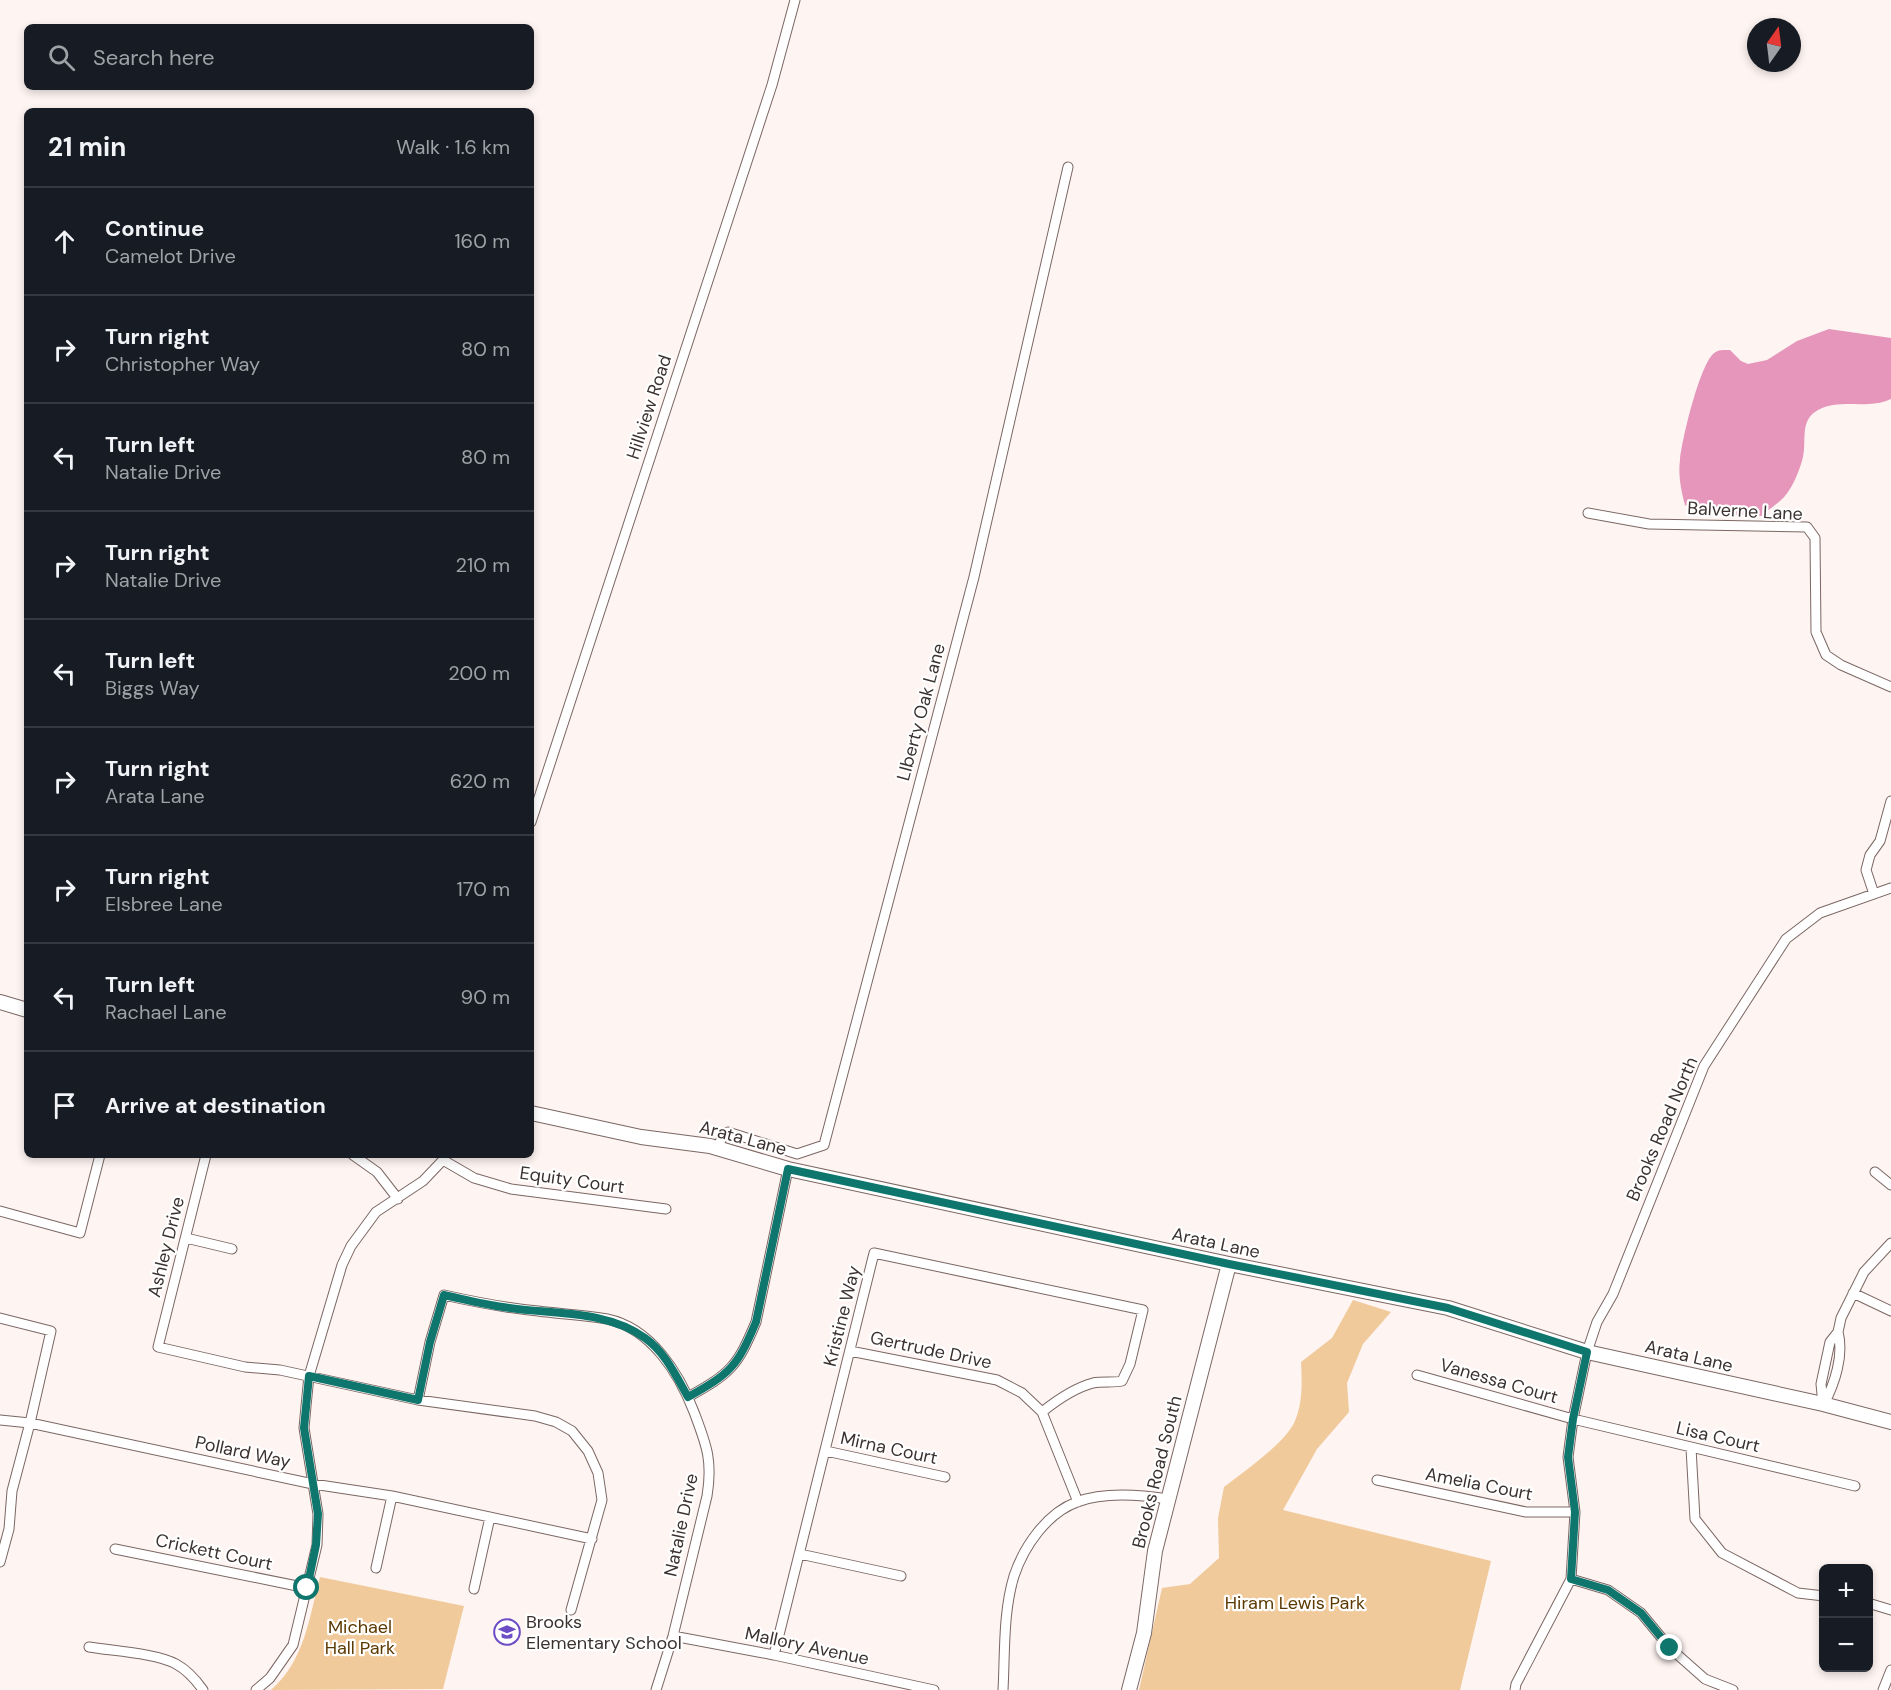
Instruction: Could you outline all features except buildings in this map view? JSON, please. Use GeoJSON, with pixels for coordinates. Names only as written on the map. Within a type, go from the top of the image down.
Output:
{"type":"FeatureCollection","features":[{"type":"Feature","properties":{"kind":"street","name":"Hillview Road"},"geometry":{"type":"LineString","coordinates":[[534,813],[769,93],[795,0]]}},
{"type":"Feature","properties":{"kind":"street","name":"LIberty Oak Lane"},"geometry":{"type":"LineString","coordinates":[[718,1148],[723,1134],[728,1132],[797,1154],[824,1145],[974,577],[1068,167]]}},
{"type":"Feature","properties":{"kind":"street","name":"Balverne Lane"},"geometry":{"type":"LineString","coordinates":[[1588,513],[1648,524],[1808,527],[1815,538],[1816,632],[1826,655],[1841,665],[1891,687]]}},
{"type":"Feature","properties":{"kind":"street"},"geometry":{"type":"LineString","coordinates":[[1874,894],[1866,870],[1870,855],[1880,841],[1891,801]]}},
{"type":"Feature","properties":{"kind":"street","name":"Brooks Road North"},"geometry":{"type":"LineString","coordinates":[[1571,1579],[1575,1512],[1568,1457],[1573,1419],[1587,1352],[1597,1322],[1613,1294],[1704,1066],[1786,939],[1820,913],[1891,888]]}},
{"type":"Feature","properties":{"kind":"street"},"geometry":{"type":"LineString","coordinates":[[0,1002],[24,1009]]}},
{"type":"Feature","properties":{"kind":"street","name":"Arata Lane"},"geometry":{"type":"LineString","coordinates":[[534,1114],[641,1137],[718,1148],[788,1169],[1229,1264],[1448,1308],[1587,1352],[1823,1404],[1891,1422]]}},
{"type":"Feature","properties":{"kind":"street"},"geometry":{"type":"LineString","coordinates":[[0,1211],[80,1233],[99,1158]]}},
{"type":"Feature","properties":{"kind":"street","name":"Ashley Drive"},"geometry":{"type":"LineString","coordinates":[[205,1158],[158,1347],[245,1367],[280,1370],[309,1376]]}},
{"type":"Feature","properties":{"kind":"street"},"geometry":{"type":"LineString","coordinates":[[357,1158],[377,1172],[398,1199]]}},
{"type":"Feature","properties":{"kind":"street"},"geometry":{"type":"LineString","coordinates":[[256,1690],[270,1678],[293,1645],[316,1545],[318,1514],[304,1428],[309,1376],[342,1265],[351,1246],[376,1212],[423,1181],[443,1158]]}},
{"type":"Feature","properties":{"kind":"street","name":"Equity Court"},"geometry":{"type":"LineString","coordinates":[[445,1158],[474,1178],[511,1189],[666,1209]]}},
{"type":"Feature","properties":{"kind":"street"},"geometry":{"type":"LineString","coordinates":[[688,1397],[718,1381],[733,1368],[746,1345],[756,1322],[788,1169]]}},
{"type":"Feature","properties":{"kind":"street"},"geometry":{"type":"LineString","coordinates":[[1875,1172],[1891,1185]]}},
{"type":"Feature","properties":{"kind":"street"},"geometry":{"type":"LineString","coordinates":[[186,1238],[232,1249]]}},
{"type":"Feature","properties":{"kind":"street"},"geometry":{"type":"LineString","coordinates":[[1823,1404],[1821,1384],[1830,1342],[1838,1332],[1841,1318],[1864,1272],[1891,1243]]}},
{"type":"Feature","properties":{"kind":"street","name":"Kristine Way"},"geometry":{"type":"LineString","coordinates":[[774,1655],[874,1253],[1143,1310],[1130,1364],[1122,1381],[1085,1386],[1061,1398],[1042,1412]]}},
{"type":"Feature","properties":{"kind":"street","name":"Brooks Road South"},"geometry":{"type":"LineString","coordinates":[[1129,1690],[1144,1633],[1155,1551],[1229,1264]]}},
{"type":"Feature","properties":{"kind":"street"},"geometry":{"type":"LineString","coordinates":[[1853,1293],[1891,1311]]}},
{"type":"Feature","properties":{"kind":"street","name":"Natalie Drive"},"geometry":{"type":"LineString","coordinates":[[418,1400],[430,1342],[444,1295],[503,1307],[608,1319],[628,1327],[647,1339],[664,1356],[688,1397],[708,1449],[711,1474],[672,1636],[656,1690]]}},
{"type":"Feature","properties":{"kind":"street"},"geometry":{"type":"LineString","coordinates":[[0,1318],[51,1331],[12,1491],[9,1528],[0,1562]]}},
{"type":"Feature","properties":{"kind":"street","name":"Gertrude Drive"},"geometry":{"type":"LineString","coordinates":[[850,1351],[997,1380],[1022,1393],[1042,1412],[1078,1502]]}},
{"type":"Feature","properties":{"kind":"street","name":"Vanessa Court"},"geometry":{"type":"LineString","coordinates":[[1417,1375],[1573,1419]]}},
{"type":"Feature","properties":{"kind":"street"},"geometry":{"type":"LineString","coordinates":[[309,1376],[418,1400],[535,1416],[556,1422],[572,1431],[588,1451],[598,1473],[602,1500],[571,1610]]}},
{"type":"Feature","properties":{"kind":"street","name":"Lisa Court"},"geometry":{"type":"LineString","coordinates":[[1573,1419],[1855,1486]]}},
{"type":"Feature","properties":{"kind":"street","name":"Pollard Way"},"geometry":{"type":"LineString","coordinates":[[0,1420],[30,1423],[313,1484],[392,1496],[592,1539]]}},
{"type":"Feature","properties":{"kind":"street"},"geometry":{"type":"LineString","coordinates":[[1691,1448],[1695,1519],[1722,1553],[1798,1593],[1819,1595]]}},
{"type":"Feature","properties":{"kind":"street","name":"Mirna Court"},"geometry":{"type":"LineString","coordinates":[[826,1451],[945,1477]]}},
{"type":"Feature","properties":{"kind":"street","name":"Amelia Court"},"geometry":{"type":"LineString","coordinates":[[1377,1480],[1526,1512],[1575,1512]]}},
{"type":"Feature","properties":{"kind":"street"},"geometry":{"type":"LineString","coordinates":[[1003,1690],[1007,1611],[1014,1576],[1030,1542],[1051,1518],[1078,1502],[1111,1496],[1138,1495],[1168,1499]]}},
{"type":"Feature","properties":{"kind":"street"},"geometry":{"type":"LineString","coordinates":[[376,1568],[392,1496]]}},
{"type":"Feature","properties":{"kind":"street"},"geometry":{"type":"LineString","coordinates":[[0,1508],[10,1509]]}},
{"type":"Feature","properties":{"kind":"street"},"geometry":{"type":"LineString","coordinates":[[474,1589],[490,1517]]}},
{"type":"Feature","properties":{"kind":"street","name":"Crickett Court"},"geometry":{"type":"LineString","coordinates":[[115,1549],[307,1588]]}},
{"type":"Feature","properties":{"kind":"street"},"geometry":{"type":"LineString","coordinates":[[800,1554],[901,1576]]}},
{"type":"Feature","properties":{"kind":"street"},"geometry":{"type":"LineString","coordinates":[[1515,1690],[1516,1684],[1571,1579],[1608,1590],[1641,1613],[1670,1648],[1705,1680],[1733,1690]]}},
{"type":"Feature","properties":{"kind":"street"},"geometry":{"type":"LineString","coordinates":[[1873,1604],[1891,1610]]}},
{"type":"Feature","properties":{"kind":"street","name":"Mallory Avenue"},"geometry":{"type":"LineString","coordinates":[[672,1636],[774,1655],[934,1690]]}},
{"type":"Feature","properties":{"kind":"street"},"geometry":{"type":"LineString","coordinates":[[88,1647],[149,1656],[176,1664],[196,1680],[203,1690]]}},
{"type":"Feature","properties":{"kind":"street"},"geometry":{"type":"LineString","coordinates":[[1883,1690],[1891,1670]]}},
{"type":"Feature","properties":{"kind":"green space","name":"Hiram Lewis Park"},"geometry":{"type":"Polygon","coordinates":[[[1353,1300],[1391,1312],[1363,1344],[1347,1383],[1349,1412],[1317,1449],[1283,1510],[1491,1561],[1460,1690],[1139,1690],[1162,1588],[1190,1584],[1219,1558],[1218,1518],[1224,1487],[1262,1457],[1289,1431],[1297,1416],[1300,1401],[1301,1362],[1332,1338],[1353,1300]]]}},
{"type":"Feature","properties":{"kind":"green space","name":"Michael Hall Park"},"geometry":{"type":"Polygon","coordinates":[[[320,1577],[464,1606],[443,1689],[271,1690],[299,1652],[309,1623],[320,1577]]]}},
{"type":"Feature","properties":{"kind":"shaded area"},"geometry":{"type":"Polygon","coordinates":[[[1829,329],[1891,338],[1891,399],[1873,404],[1835,405],[1818,410],[1812,415],[1806,426],[1804,454],[1794,482],[1788,493],[1762,516],[1700,513],[1685,505],[1679,465],[1681,450],[1697,388],[1713,354],[1730,350],[1741,361],[1748,364],[1767,360],[1797,341],[1829,329]]]}},
{"type":"Feature","properties":{"kind":"place","name":"Brooks Elementary School"},"geometry":{"type":"Point","coordinates":[507,1632]}},
{"type":"Feature","properties":{"kind":"route"},"geometry":{"type":"LineString","coordinates":[[307,1588],[316,1545],[318,1514],[304,1428],[309,1376],[418,1400],[430,1342],[444,1295],[503,1307],[608,1319],[628,1327],[647,1339],[664,1356],[688,1397],[718,1381],[733,1368],[746,1345],[756,1322],[788,1169],[1229,1264],[1448,1308],[1587,1352],[1573,1419],[1568,1457],[1575,1512],[1571,1579],[1608,1590],[1641,1613],[1670,1648]]}}]}
